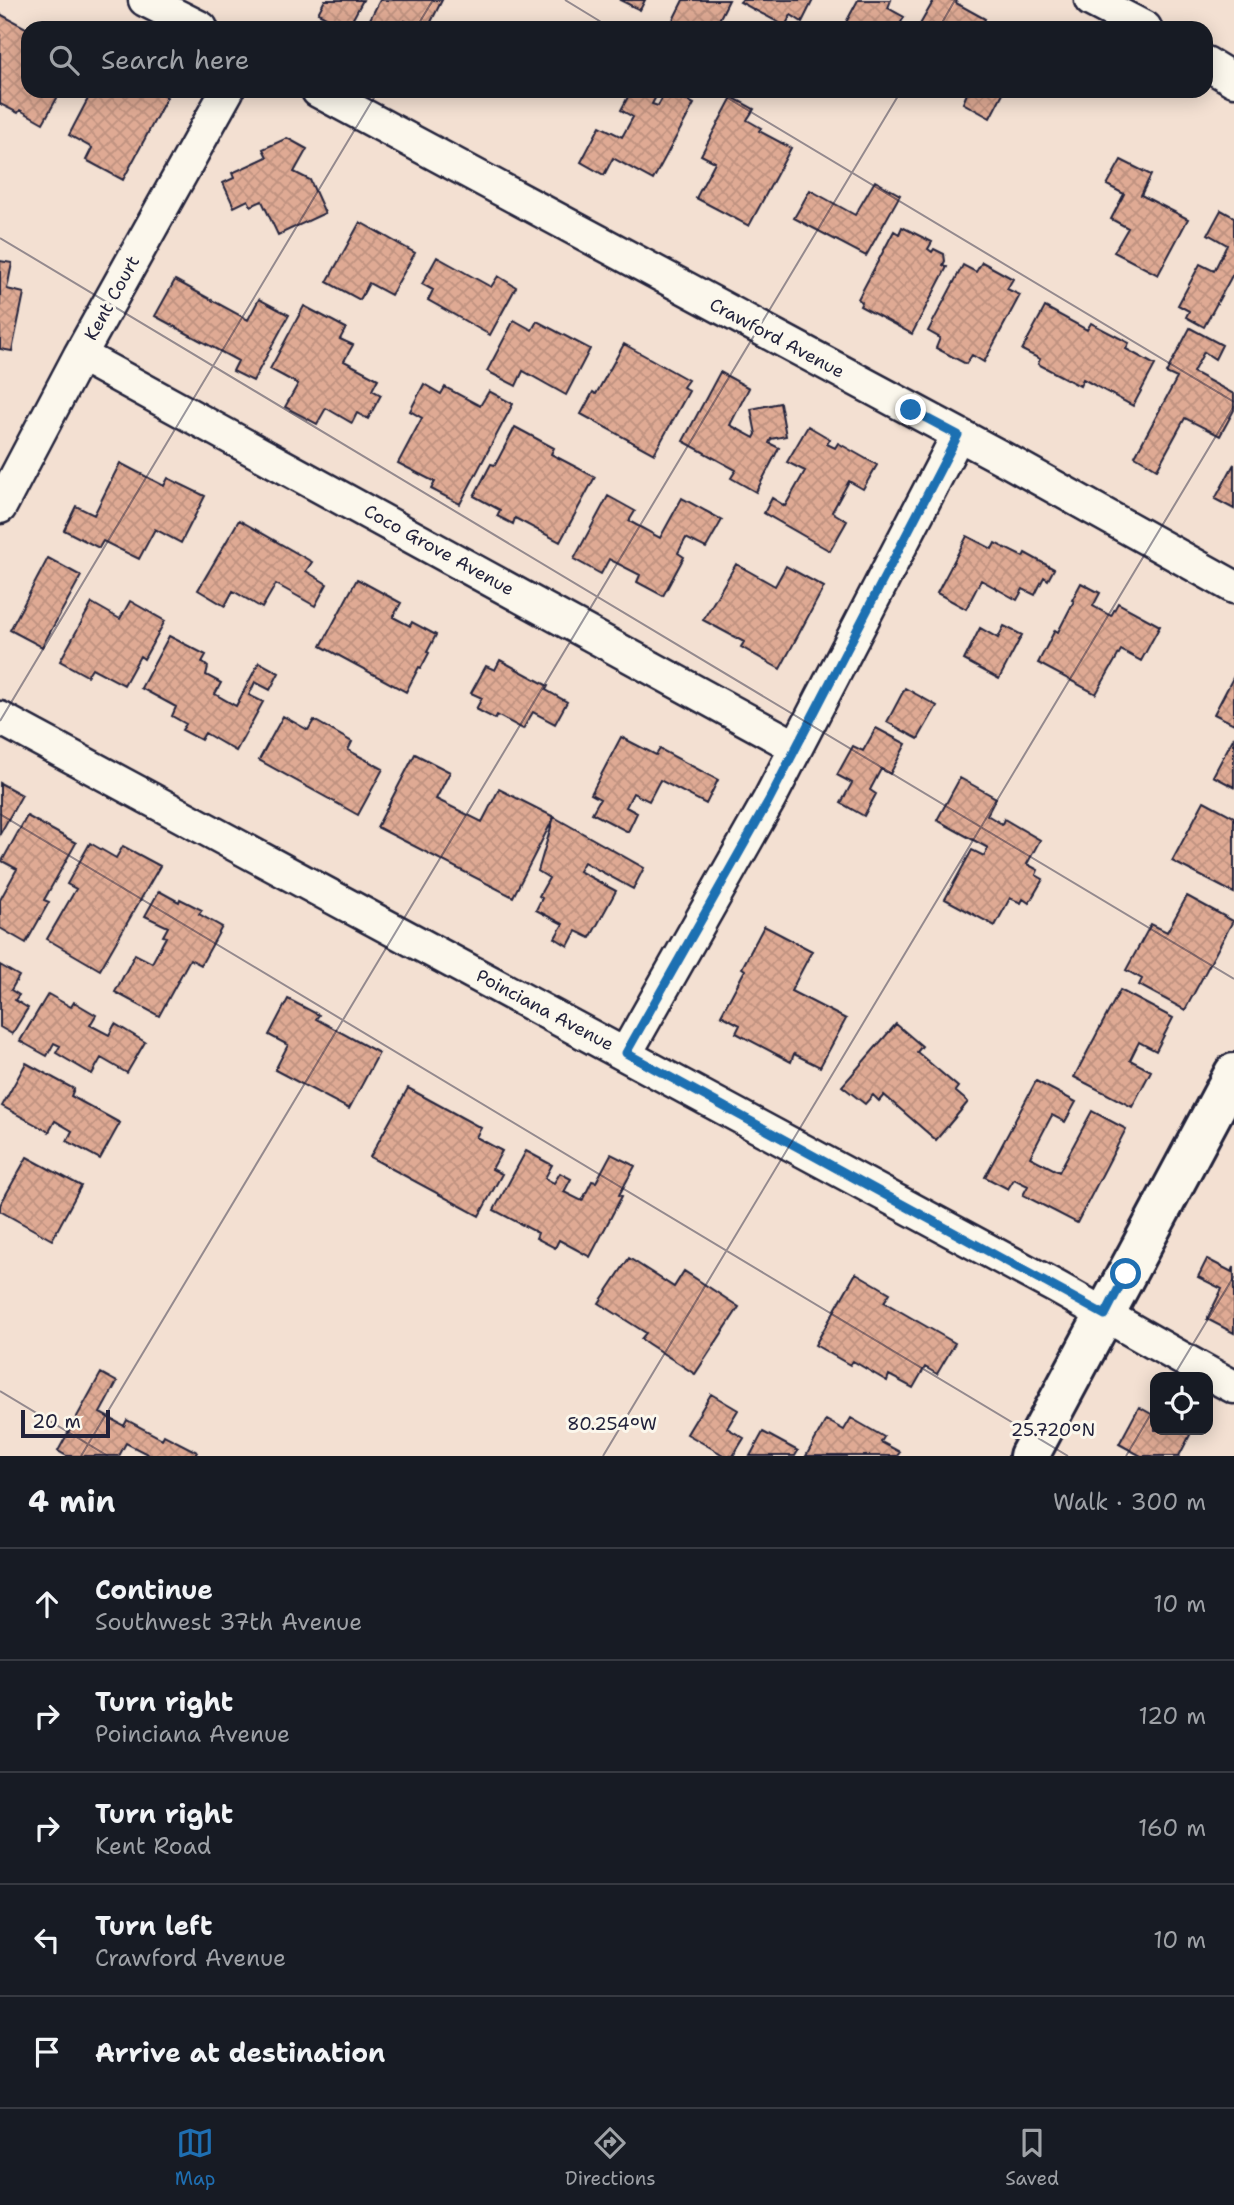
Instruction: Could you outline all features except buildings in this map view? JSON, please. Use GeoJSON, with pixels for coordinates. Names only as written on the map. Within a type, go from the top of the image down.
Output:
{"type":"FeatureCollection","features":[{"type":"Feature","properties":{"kind":"main road"},"geometry":{"type":"LineString","coordinates":[[1030,1456],[1234,1073]]}},
{"type":"Feature","properties":{"kind":"street"},"geometry":{"type":"LineString","coordinates":[[145,0],[187,21]]}},
{"type":"Feature","properties":{"kind":"street"},"geometry":{"type":"LineString","coordinates":[[1091,0],[1132,21]]}},
{"type":"Feature","properties":{"kind":"street"},"geometry":{"type":"LineString","coordinates":[[1213,67],[1234,80]]}},
{"type":"Feature","properties":{"kind":"street","name":"Kent Court"},"geometry":{"type":"LineString","coordinates":[[0,507],[80,355],[223,98]]}},
{"type":"Feature","properties":{"kind":"street","name":"Crawford Avenue"},"geometry":{"type":"LineString","coordinates":[[331,98],[958,435],[1234,587]]}},
{"type":"Feature","properties":{"kind":"street","name":"Coco Grove Avenue"},"geometry":{"type":"LineString","coordinates":[[80,355],[796,747]]}},
{"type":"Feature","properties":{"kind":"street"},"geometry":{"type":"LineString","coordinates":[[626,1053],[769,800],[958,435]]}},
{"type":"Feature","properties":{"kind":"street","name":"Poinciana Avenue"},"geometry":{"type":"LineString","coordinates":[[0,718],[626,1053],[1234,1387]]}},
{"type":"Feature","properties":{"kind":"route"},"geometry":{"type":"LineString","coordinates":[[911,410],[958,435],[769,800],[626,1053],[1105,1315],[1126,1274]]}}]}
